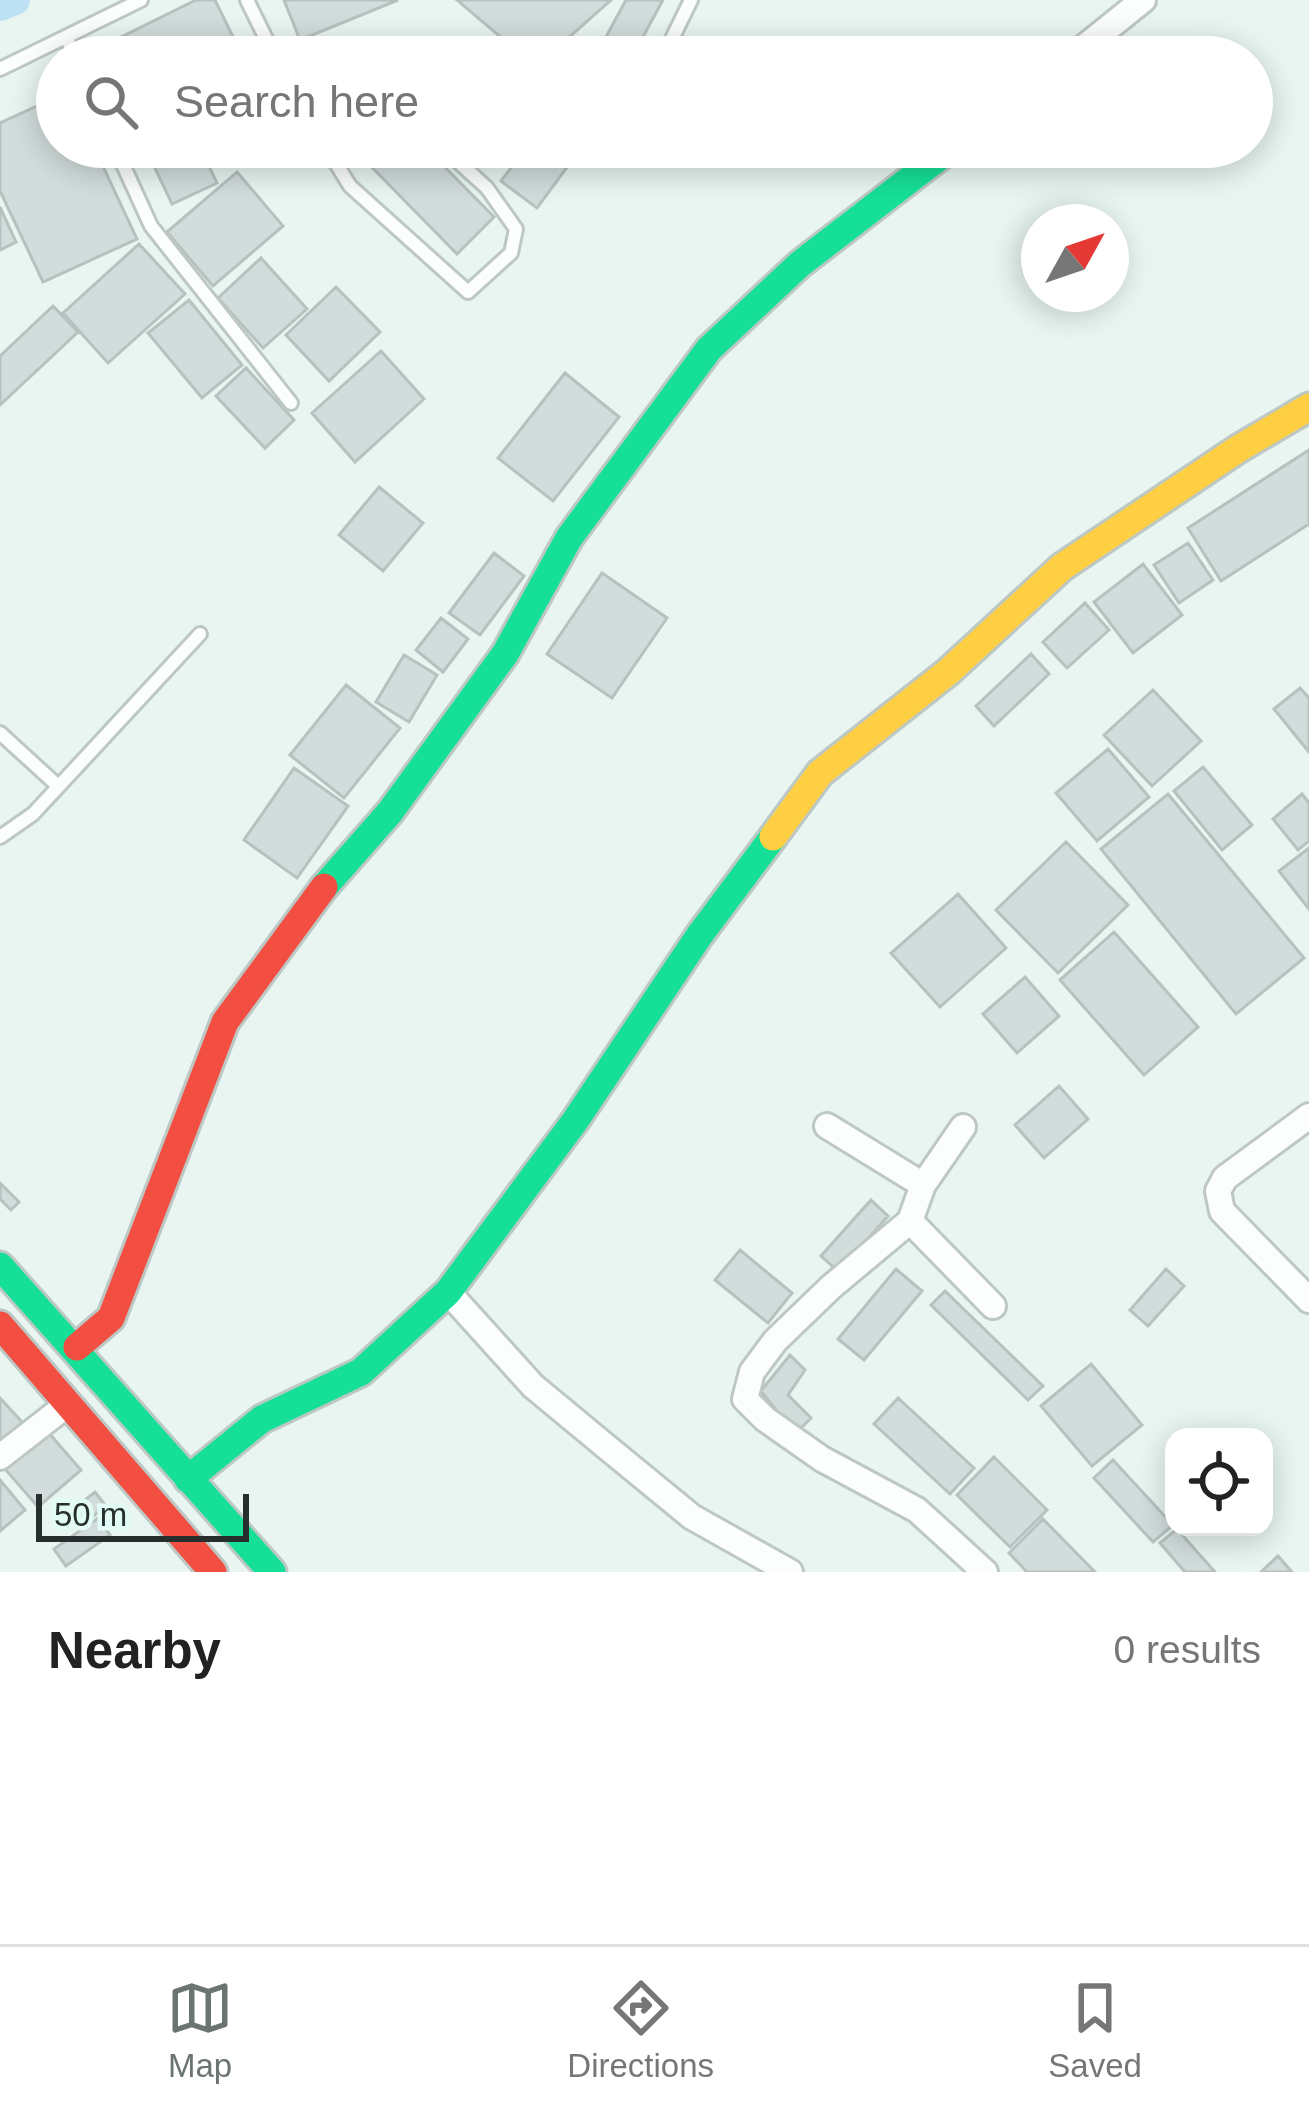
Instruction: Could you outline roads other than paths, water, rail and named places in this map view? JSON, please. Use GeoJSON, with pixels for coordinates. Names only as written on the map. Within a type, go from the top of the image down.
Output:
{"type":"FeatureCollection","features":[{"type":"Feature","properties":{"kind":"street"},"geometry":{"type":"LineString","coordinates":[[1098,36],[1143,0]]}},
{"type":"Feature","properties":{"kind":"street"},"geometry":{"type":"LineString","coordinates":[[44,1376],[111,1318],[225,1022],[330,879],[390,812],[505,654],[569,538],[709,349],[800,264],[925,168]]}},
{"type":"Feature","properties":{"kind":"street"},"geometry":{"type":"LineString","coordinates":[[188,1479],[262,1419],[361,1372],[448,1292],[575,1121],[699,936],[820,773],[949,672],[1062,567],[1238,448],[1309,407]]}},
{"type":"Feature","properties":{"kind":"street"},"geometry":{"type":"LineString","coordinates":[[1309,1116],[1226,1178],[1218,1191],[1222,1211],[1309,1300]]}},
{"type":"Feature","properties":{"kind":"street"},"geometry":{"type":"LineString","coordinates":[[827,1126],[923,1185]]}},
{"type":"Feature","properties":{"kind":"street"},"geometry":{"type":"LineString","coordinates":[[963,1127],[923,1185],[910,1221],[776,1341],[752,1372],[746,1399],[822,1459],[917,1510],[985,1572]]}},
{"type":"Feature","properties":{"kind":"street"},"geometry":{"type":"LineString","coordinates":[[910,1221],[993,1306]]}},
{"type":"Feature","properties":{"kind":"street"},"geometry":{"type":"LineString","coordinates":[[0,1266],[77,1347],[272,1572]]}},
{"type":"Feature","properties":{"kind":"street"},"geometry":{"type":"LineString","coordinates":[[448,1292],[533,1386],[692,1517],[790,1572]]}},
{"type":"Feature","properties":{"kind":"street"},"geometry":{"type":"LineString","coordinates":[[0,1325],[213,1572]]}},
{"type":"Feature","properties":{"kind":"street"},"geometry":{"type":"LineString","coordinates":[[0,1457],[68,1404]]}},
{"type":"Feature","properties":{"kind":"lane"},"geometry":{"type":"LineString","coordinates":[[68,36],[141,0]]}},
{"type":"Feature","properties":{"kind":"lane"},"geometry":{"type":"LineString","coordinates":[[248,0],[265,36]]}},
{"type":"Feature","properties":{"kind":"lane"},"geometry":{"type":"LineString","coordinates":[[673,36],[691,0]]}},
{"type":"Feature","properties":{"kind":"lane"},"geometry":{"type":"LineString","coordinates":[[0,69],[36,52]]}},
{"type":"Feature","properties":{"kind":"lane"},"geometry":{"type":"LineString","coordinates":[[125,168],[151,226],[291,403]]}},
{"type":"Feature","properties":{"kind":"lane"},"geometry":{"type":"LineString","coordinates":[[339,168],[350,186],[468,292],[511,253],[516,229],[487,188],[465,168]]}},
{"type":"Feature","properties":{"kind":"lane"},"geometry":{"type":"LineString","coordinates":[[0,837],[33,814],[200,634]]}},
{"type":"Feature","properties":{"kind":"lane"},"geometry":{"type":"LineString","coordinates":[[0,733],[58,786]]}},
{"type":"Feature","properties":{"kind":"waterway"},"geometry":{"type":"LineString","coordinates":[[0,6],[15,0]]}}]}
